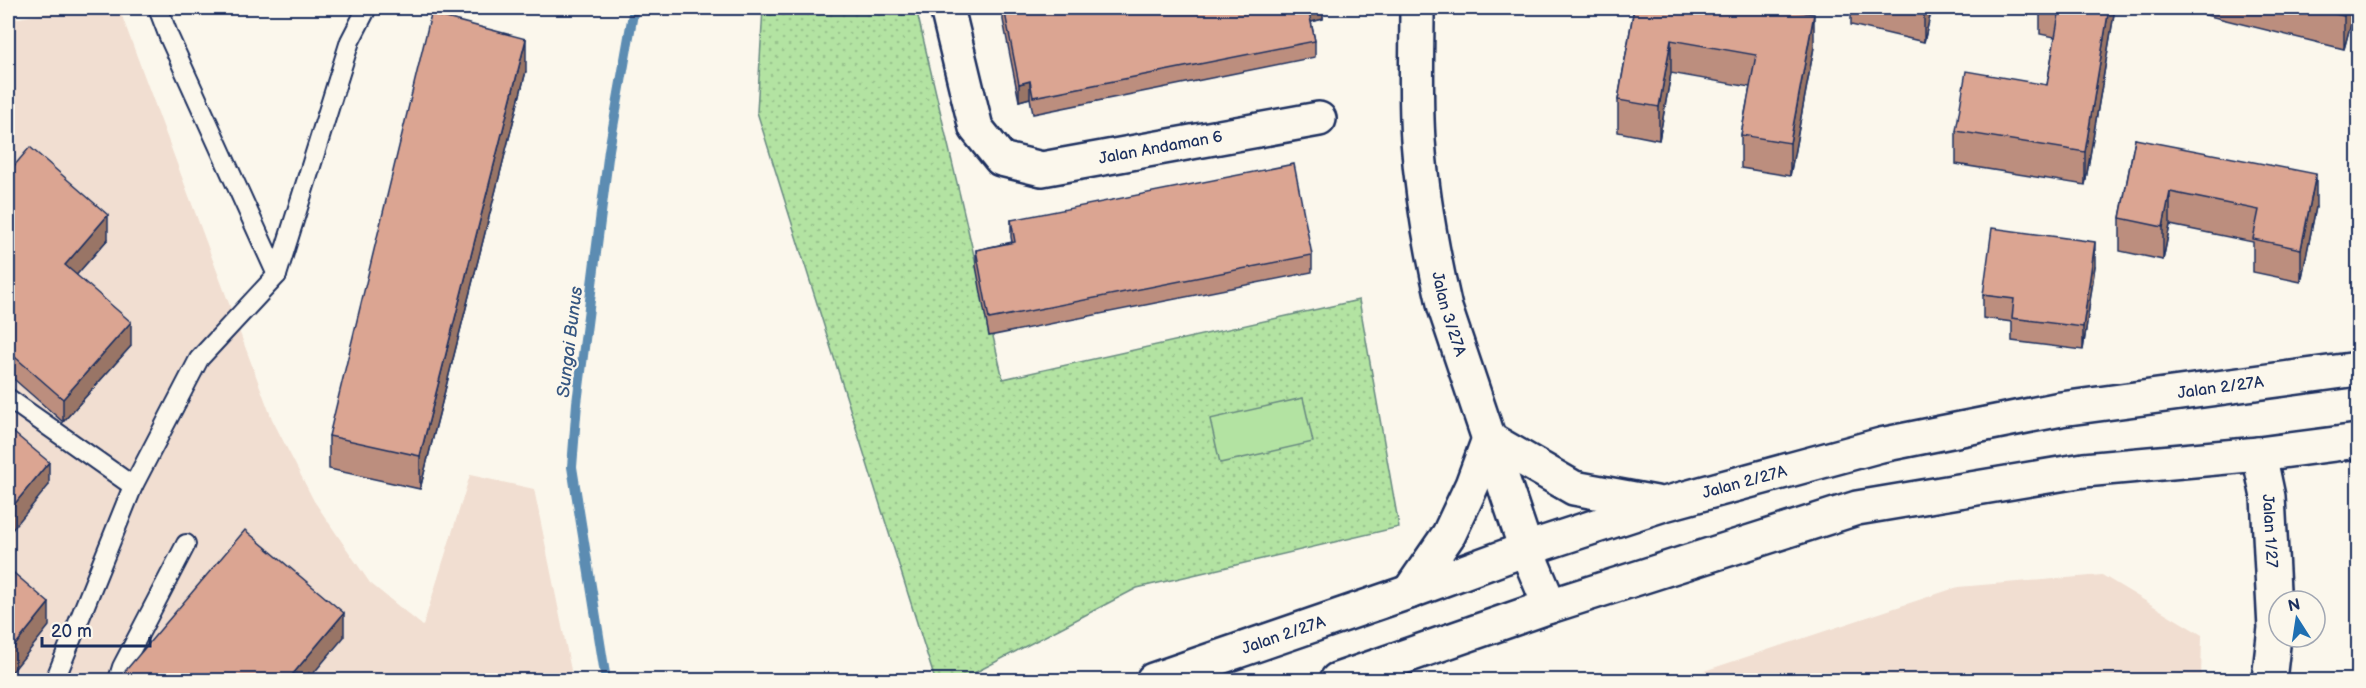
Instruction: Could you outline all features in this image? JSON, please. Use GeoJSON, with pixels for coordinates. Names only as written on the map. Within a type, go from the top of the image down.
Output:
{"type":"FeatureCollection","features":[{"type":"Feature","properties":{"kind":"main road","name":"Jalan Andaman 6"},"geometry":{"type":"LineString","coordinates":[[947,8],[976,128],[1001,159],[1042,169],[1319,119]]}},
{"type":"Feature","properties":{"kind":"main road","name":"Jalan 3/27A"},"geometry":{"type":"LineString","coordinates":[[1417,8],[1418,139],[1426,216],[1445,308],[1526,549],[1550,606]]}},
{"type":"Feature","properties":{"kind":"main road","name":"Jalan 2/27A"},"geometry":{"type":"LineString","coordinates":[[1153,681],[1526,549],[1664,504],[1881,446],[2061,409],[2358,366]]}},
{"type":"Feature","properties":{"kind":"main road"},"geometry":{"type":"LineString","coordinates":[[1409,592],[1449,534],[1472,485],[1489,439],[1574,488],[1664,504]]}},
{"type":"Feature","properties":{"kind":"main road"},"geometry":{"type":"LineString","coordinates":[[1337,681],[1550,606],[1857,508],[2084,470],[2259,454],[2358,441]]}},
{"type":"Feature","properties":{"kind":"main road","name":"Jalan 1/27"},"geometry":{"type":"LineString","coordinates":[[2259,454],[2268,497],[2275,628],[2269,681]]}},
{"type":"Feature","properties":{"kind":"lane"},"geometry":{"type":"LineString","coordinates":[[55,681],[133,486],[199,359],[277,275],[350,41],[368,8]]}},
{"type":"Feature","properties":{"kind":"lane"},"geometry":{"type":"LineString","coordinates":[[164,9],[277,275]]}},
{"type":"Feature","properties":{"kind":"lane"},"geometry":{"type":"LineString","coordinates":[[8,398],[133,486]]}},
{"type":"Feature","properties":{"kind":"lane"},"geometry":{"type":"LineString","coordinates":[[118,681],[122,667],[186,544]]}},
{"type":"Feature","properties":{"kind":"shaded area"},"geometry":{"type":"Polygon","coordinates":[[[76,8],[119,8],[272,419],[314,501],[370,583],[423,626],[470,475],[534,489],[573,680],[8,680],[8,20],[76,8]]]}},
{"type":"Feature","properties":{"kind":"shaded area"},"geometry":{"type":"Polygon","coordinates":[[[2102,575],[2202,635],[2201,680],[1677,680],[1958,587],[2102,575]]]}},
{"type":"Feature","properties":{"kind":"green space"},"geometry":{"type":"Polygon","coordinates":[[[763,8],[916,8],[1003,379],[1359,300],[1399,527],[1137,588],[961,680],[935,680],[757,112],[763,8]]]}},
{"type":"Feature","properties":{"kind":"green space"},"geometry":{"type":"Polygon","coordinates":[[[1303,398],[1313,442],[1220,463],[1210,419],[1303,398]]]}},
{"type":"Feature","properties":{"kind":"building"},"geometry":{"type":"Polygon","coordinates":[[[1004,8],[1308,8],[1315,41],[1033,97],[1030,81],[1019,84],[1004,8]]]}},
{"type":"Feature","properties":{"kind":"building"},"geometry":{"type":"Polygon","coordinates":[[[1634,8],[1778,8],[1814,14],[1790,143],[1741,135],[1756,55],[1671,40],[1659,107],[1618,100],[1634,8]]]}},
{"type":"Feature","properties":{"kind":"building"},"geometry":{"type":"Polygon","coordinates":[[[2060,8],[2109,8],[2085,152],[1956,131],[1966,71],[2047,85],[2060,8]]]}},
{"type":"Feature","properties":{"kind":"building"},"geometry":{"type":"Polygon","coordinates":[[[2309,8],[2346,8],[2344,16],[2309,8]]]}},
{"type":"Feature","properties":{"kind":"building"},"geometry":{"type":"Polygon","coordinates":[[[431,14],[526,39],[420,456],[329,436],[431,14]]]}},
{"type":"Feature","properties":{"kind":"building"},"geometry":{"type":"Polygon","coordinates":[[[2135,139],[2316,174],[2301,249],[2253,239],[2259,210],[2170,192],[2163,227],[2120,218],[2135,139]]]}},
{"type":"Feature","properties":{"kind":"building"},"geometry":{"type":"Polygon","coordinates":[[[30,147],[108,215],[65,265],[131,322],[63,399],[8,351],[8,173],[30,147]]]}},
{"type":"Feature","properties":{"kind":"building"},"geometry":{"type":"Polygon","coordinates":[[[1294,164],[1312,255],[989,319],[976,250],[1015,242],[1011,220],[1294,164]]]}},
{"type":"Feature","properties":{"kind":"building"},"geometry":{"type":"Polygon","coordinates":[[[1992,228],[2095,242],[2083,327],[2012,318],[2014,299],[1983,295],[1992,228]]]}},
{"type":"Feature","properties":{"kind":"building"},"geometry":{"type":"Polygon","coordinates":[[[8,428],[49,462],[8,512],[8,428]]]}},
{"type":"Feature","properties":{"kind":"building"},"geometry":{"type":"Polygon","coordinates":[[[245,530],[344,613],[287,681],[126,681],[121,676],[245,530]]]}},
{"type":"Feature","properties":{"kind":"building"},"geometry":{"type":"Polygon","coordinates":[[[8,568],[49,603],[8,654],[8,568]]]}},
{"type":"Feature","properties":{"kind":"building"},"geometry":{"type":"Polygon","coordinates":[[[309,673],[317,681],[303,681],[309,673]]]}},
{"type":"Feature","properties":{"kind":"waterway","name":"Sungai Bunus"},"geometry":{"type":"LineString","coordinates":[[606,680],[572,467],[577,403],[609,150],[634,8]]}}]}
